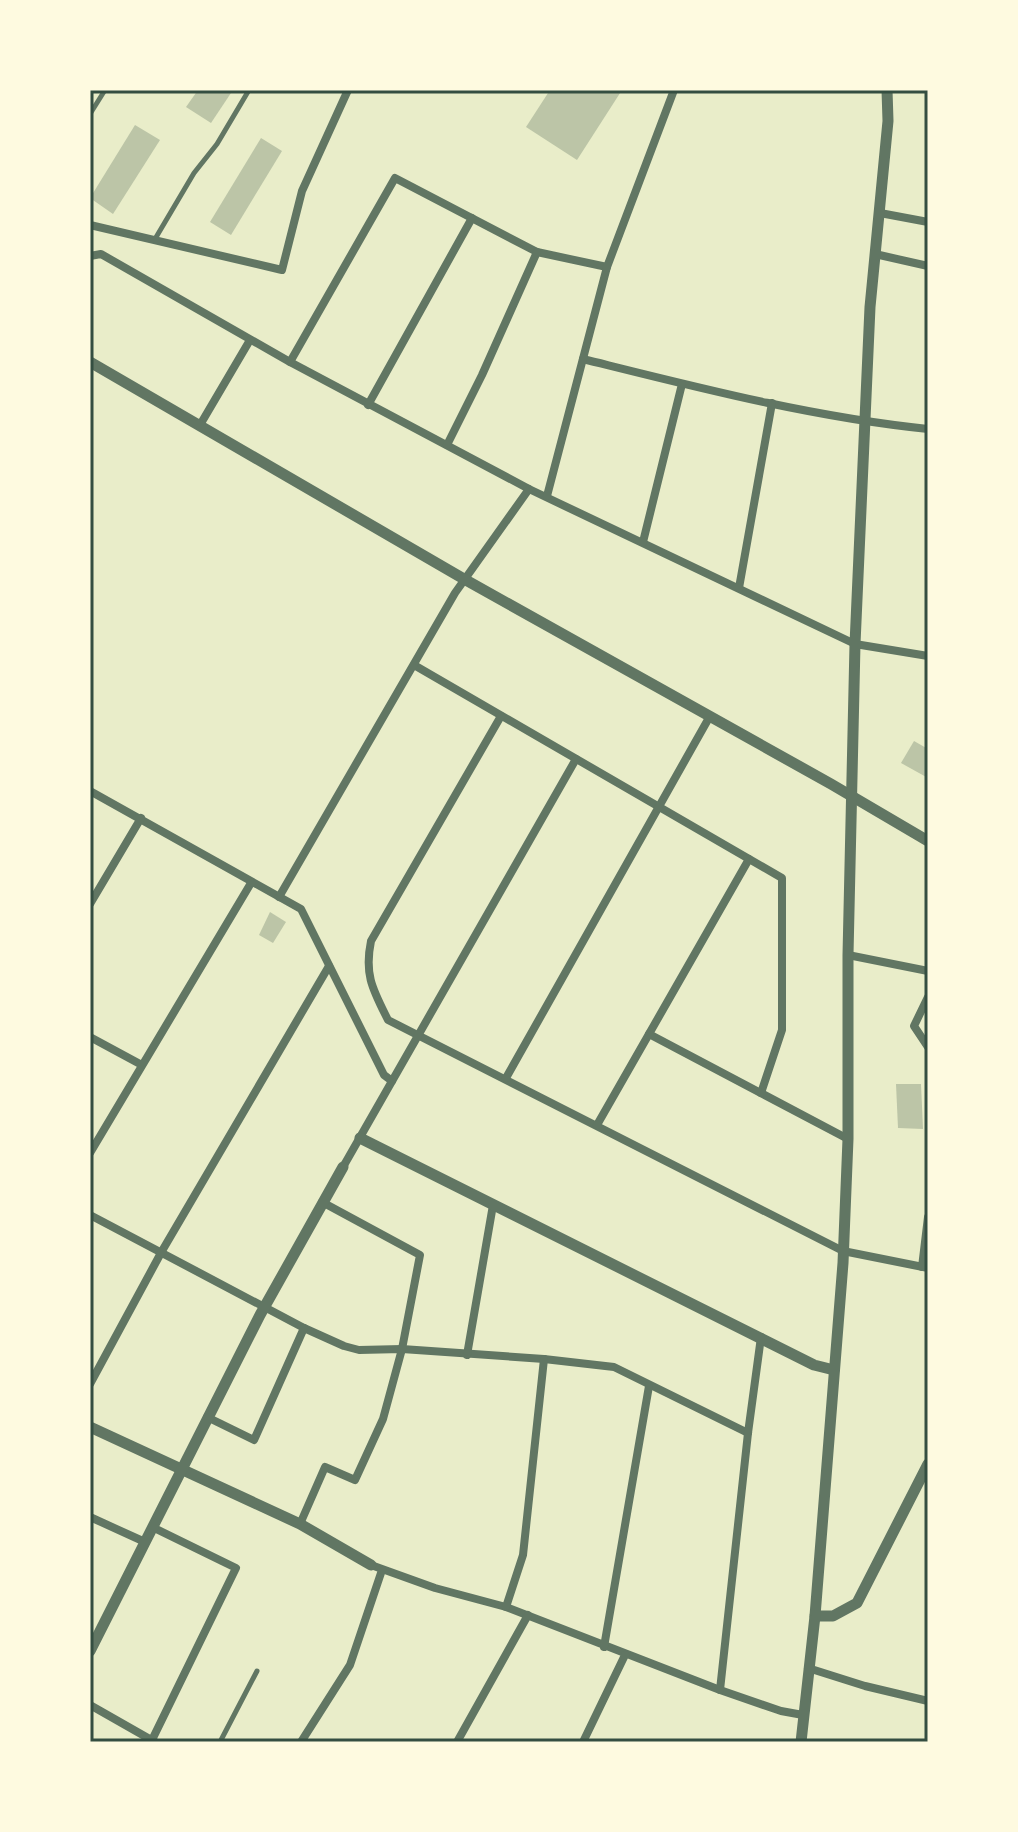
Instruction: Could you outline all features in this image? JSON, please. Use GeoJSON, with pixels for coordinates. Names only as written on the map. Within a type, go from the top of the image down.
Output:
{"type":"FeatureCollection","features":[{"type":"Feature","properties":{"kind":"street"},"geometry":{"type":"LineString","coordinates":[[90,225],[282,270],[302,191],[348,90]]}},
{"type":"Feature","properties":{"kind":"street"},"geometry":{"type":"LineString","coordinates":[[547,496],[607,267],[674,90]]}},
{"type":"Feature","properties":{"kind":"street"},"geometry":{"type":"LineString","coordinates":[[801,1742],[815,1616],[843,1257],[848,1139],[848,955],[855,644],[870,307],[888,121],[887,90]]}},
{"type":"Feature","properties":{"kind":"street"},"geometry":{"type":"LineString","coordinates":[[290,362],[395,178],[537,252],[607,267]]}},
{"type":"Feature","properties":{"kind":"street"},"geometry":{"type":"LineString","coordinates":[[880,213],[928,222]]}},
{"type":"Feature","properties":{"kind":"street"},"geometry":{"type":"LineString","coordinates":[[368,405],[472,218]]}},
{"type":"Feature","properties":{"kind":"street"},"geometry":{"type":"LineString","coordinates":[[447,445],[537,252]]}},
{"type":"Feature","properties":{"kind":"street"},"geometry":{"type":"LineString","coordinates":[[90,256],[101,254],[368,405],[529,489],[855,644],[928,656]]}},
{"type":"Feature","properties":{"kind":"street"},"geometry":{"type":"LineString","coordinates":[[875,254],[928,266]]}},
{"type":"Feature","properties":{"kind":"street"},"geometry":{"type":"LineString","coordinates":[[200,425],[250,340]]}},
{"type":"Feature","properties":{"kind":"street"},"geometry":{"type":"LineString","coordinates":[[583,359],[682,384],[866,423],[928,429]]}},
{"type":"Feature","properties":{"kind":"street"},"geometry":{"type":"LineString","coordinates":[[90,362],[464,579],[928,841]]}},
{"type":"Feature","properties":{"kind":"street"},"geometry":{"type":"LineString","coordinates":[[643,542],[682,384]]}},
{"type":"Feature","properties":{"kind":"street"},"geometry":{"type":"LineString","coordinates":[[739,588],[772,403]]}},
{"type":"Feature","properties":{"kind":"street"},"geometry":{"type":"LineString","coordinates":[[279,897],[464,579],[529,489]]}},
{"type":"Feature","properties":{"kind":"street"},"geometry":{"type":"LineString","coordinates":[[414,665],[782,878],[782,1030],[761,1093]]}},
{"type":"Feature","properties":{"kind":"street"},"geometry":{"type":"LineString","coordinates":[[501,716],[371,941],[366,965],[372,987],[388,1020],[597,1125],[843,1257],[925,1267],[928,1217]]}},
{"type":"Feature","properties":{"kind":"street"},"geometry":{"type":"LineString","coordinates":[[506,1078],[710,716]]}},
{"type":"Feature","properties":{"kind":"street"},"geometry":{"type":"LineString","coordinates":[[90,1651],[265,1305],[576,759]]}},
{"type":"Feature","properties":{"kind":"street"},"geometry":{"type":"LineString","coordinates":[[90,791],[301,909],[384,1075],[392,1081]]}},
{"type":"Feature","properties":{"kind":"street"},"geometry":{"type":"LineString","coordinates":[[90,904],[141,818]]}},
{"type":"Feature","properties":{"kind":"street"},"geometry":{"type":"LineString","coordinates":[[597,1125],[749,859]]}},
{"type":"Feature","properties":{"kind":"street"},"geometry":{"type":"LineString","coordinates":[[90,1153],[140,1064],[251,883]]}},
{"type":"Feature","properties":{"kind":"street"},"geometry":{"type":"LineString","coordinates":[[848,955],[928,971]]}},
{"type":"Feature","properties":{"kind":"street"},"geometry":{"type":"LineString","coordinates":[[90,1384],[162,1251],[329,966]]}},
{"type":"Feature","properties":{"kind":"street"},"geometry":{"type":"LineString","coordinates":[[928,997],[914,1026],[928,1047]]}},
{"type":"Feature","properties":{"kind":"street"},"geometry":{"type":"LineString","coordinates":[[649,1034],[848,1139]]}},
{"type":"Feature","properties":{"kind":"street"},"geometry":{"type":"LineString","coordinates":[[90,1037],[140,1064]]}},
{"type":"Feature","properties":{"kind":"street"},"geometry":{"type":"LineString","coordinates":[[360,1138],[823,1369],[834,1370]]}},
{"type":"Feature","properties":{"kind":"street"},"geometry":{"type":"LineString","coordinates":[[300,1524],[325,1467],[355,1480],[383,1419],[402,1349],[420,1255],[322,1202]]}},
{"type":"Feature","properties":{"kind":"street"},"geometry":{"type":"LineString","coordinates":[[467,1355],[493,1205]]}},
{"type":"Feature","properties":{"kind":"street"},"geometry":{"type":"LineString","coordinates":[[90,1215],[304,1328],[359,1350],[402,1349],[614,1367],[748,1433]]}},
{"type":"Feature","properties":{"kind":"street"},"geometry":{"type":"LineString","coordinates":[[207,1417],[254,1440],[304,1328]]}},
{"type":"Feature","properties":{"kind":"street"},"geometry":{"type":"LineString","coordinates":[[720,1690],[761,1337]]}},
{"type":"Feature","properties":{"kind":"street"},"geometry":{"type":"LineString","coordinates":[[506,1607],[523,1555],[544,1359]]}},
{"type":"Feature","properties":{"kind":"street"},"geometry":{"type":"LineString","coordinates":[[604,1647],[649,1386]]}},
{"type":"Feature","properties":{"kind":"street"},"geometry":{"type":"LineString","coordinates":[[90,1427],[300,1524],[377,1568],[506,1607],[720,1690],[781,1711],[803,1715]]}},
{"type":"Feature","properties":{"kind":"street"},"geometry":{"type":"LineString","coordinates":[[815,1616],[833,1616],[857,1603],[928,1464]]}},
{"type":"Feature","properties":{"kind":"street"},"geometry":{"type":"LineString","coordinates":[[90,1517],[145,1542]]}},
{"type":"Feature","properties":{"kind":"street"},"geometry":{"type":"LineString","coordinates":[[90,1705],[154,1741],[236,1568],[152,1527]]}},
{"type":"Feature","properties":{"kind":"street"},"geometry":{"type":"LineString","coordinates":[[301,1742],[350,1665],[377,1568]]}},
{"type":"Feature","properties":{"kind":"street"},"geometry":{"type":"LineString","coordinates":[[457,1742],[528,1615]]}},
{"type":"Feature","properties":{"kind":"street"},"geometry":{"type":"LineString","coordinates":[[583,1742],[625,1655]]}},
{"type":"Feature","properties":{"kind":"street"},"geometry":{"type":"LineString","coordinates":[[808,1668],[928,1701]]}},
{"type":"Feature","properties":{"kind":"lane"},"geometry":{"type":"LineString","coordinates":[[90,114],[105,90]]}},
{"type":"Feature","properties":{"kind":"lane"},"geometry":{"type":"LineString","coordinates":[[155,239],[249,90]]}},
{"type":"Feature","properties":{"kind":"lane"},"geometry":{"type":"LineString","coordinates":[[220,1742],[257,1671]]}},
{"type":"Feature","properties":{"kind":"building"},"geometry":{"type":"Polygon","coordinates":[[[198,90],[233,90],[211,123],[186,107],[198,90]]]}},
{"type":"Feature","properties":{"kind":"building"},"geometry":{"type":"Polygon","coordinates":[[[550,90],[622,90],[577,160],[526,127],[550,90]]]}},
{"type":"Feature","properties":{"kind":"building"},"geometry":{"type":"Polygon","coordinates":[[[135,125],[160,140],[113,214],[90,198],[135,125]]]}},
{"type":"Feature","properties":{"kind":"building"},"geometry":{"type":"Polygon","coordinates":[[[261,138],[282,151],[231,235],[210,222],[261,138]]]}},
{"type":"Feature","properties":{"kind":"building"},"geometry":{"type":"Polygon","coordinates":[[[914,741],[928,749],[928,778],[901,763],[914,741]]]}},
{"type":"Feature","properties":{"kind":"building"},"geometry":{"type":"Polygon","coordinates":[[[270,912],[286,922],[273,943],[259,935],[270,912]]]}},
{"type":"Feature","properties":{"kind":"building"},"geometry":{"type":"Polygon","coordinates":[[[896,1084],[921,1084],[923,1129],[898,1128],[896,1084]]]}}]}
